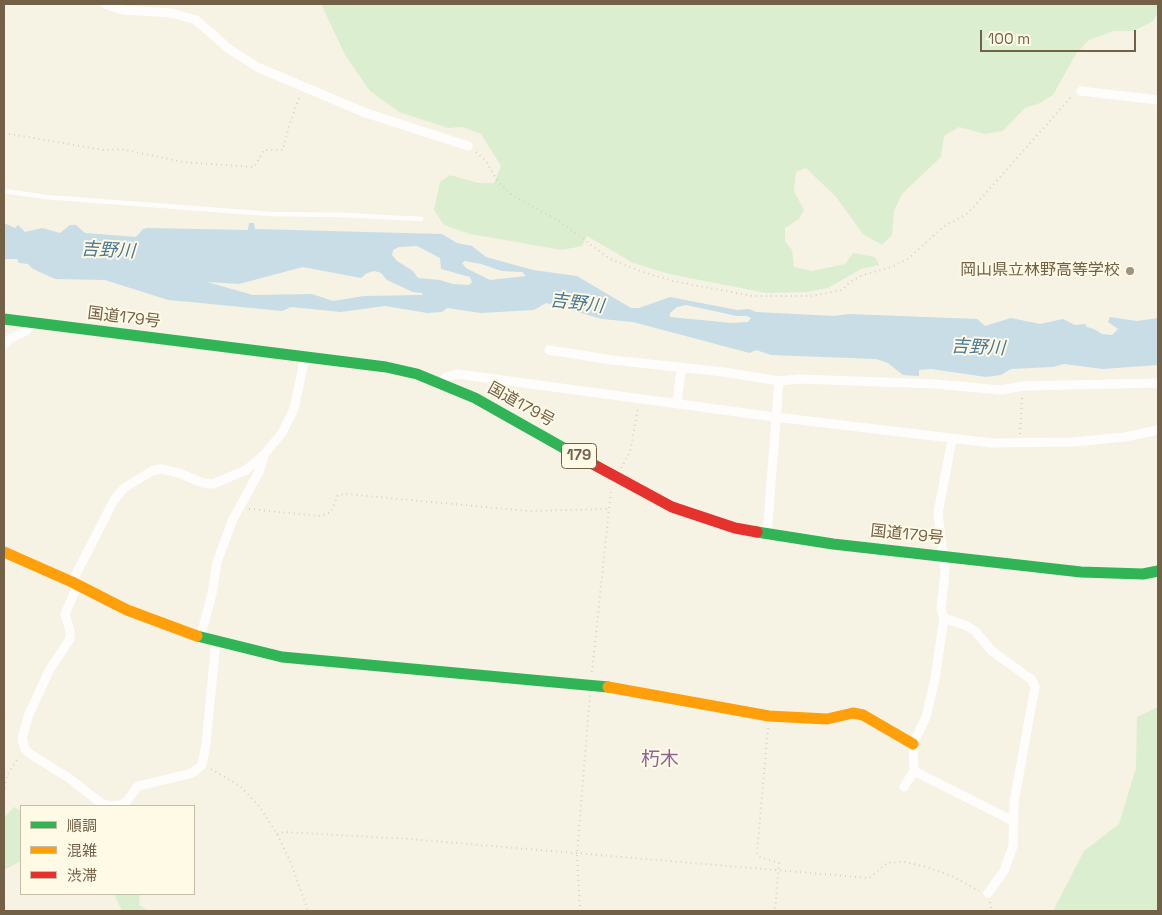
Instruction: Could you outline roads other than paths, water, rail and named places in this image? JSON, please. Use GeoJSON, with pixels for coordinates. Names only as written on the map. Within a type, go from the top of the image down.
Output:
{"type":"FeatureCollection","features":[{"type":"Feature","properties":{"kind":"main road","name":"国道179号"},"geometry":{"type":"LineString","coordinates":[[4,319],[386,367],[417,374],[441,383],[509,416],[616,478],[672,506],[735,528],[767,535],[1081,572],[1143,574],[1158,571]]}},
{"type":"Feature","properties":{"kind":"main road"},"geometry":{"type":"LineString","coordinates":[[4,552],[75,583],[127,610],[200,638],[282,657],[591,684],[769,716],[827,719],[853,713],[863,715],[913,744]]}},
{"type":"Feature","properties":{"kind":"street"},"geometry":{"type":"LineString","coordinates":[[104,4],[123,10],[146,8],[196,20],[244,59],[366,112],[468,146]]}},
{"type":"Feature","properties":{"kind":"street"},"geometry":{"type":"LineString","coordinates":[[1081,91],[1158,100]]}},
{"type":"Feature","properties":{"kind":"street"},"geometry":{"type":"LineString","coordinates":[[4,345],[9,339],[26,331],[31,323]]}},
{"type":"Feature","properties":{"kind":"street"},"geometry":{"type":"LineString","coordinates":[[549,350],[682,369],[724,372],[778,381],[800,379],[936,384],[1000,390],[1020,387],[1158,383]]}},
{"type":"Feature","properties":{"kind":"street"},"geometry":{"type":"LineString","coordinates":[[107,805],[102,804],[85,789],[25,749],[22,739],[29,714],[50,669],[70,640],[70,631],[65,614],[75,583],[114,500],[124,488],[152,471],[162,469],[179,473],[204,483],[213,484],[246,470],[264,455],[282,433],[294,409],[305,357]]}},
{"type":"Feature","properties":{"kind":"street"},"geometry":{"type":"LineString","coordinates":[[677,404],[682,369]]}},
{"type":"Feature","properties":{"kind":"street"},"geometry":{"type":"LineString","coordinates":[[441,383],[446,378],[457,374],[952,440],[1019,444],[1126,437],[1158,430]]}},
{"type":"Feature","properties":{"kind":"street"},"geometry":{"type":"LineString","coordinates":[[767,535],[778,381]]}},
{"type":"Feature","properties":{"kind":"street"},"geometry":{"type":"LineString","coordinates":[[904,787],[914,772],[913,744],[926,717],[944,618],[941,610],[944,572],[938,513],[952,440]]}},
{"type":"Feature","properties":{"kind":"street"},"geometry":{"type":"LineString","coordinates":[[200,638],[212,594],[218,562],[233,519],[259,472],[264,455]]}},
{"type":"Feature","properties":{"kind":"street"},"geometry":{"type":"LineString","coordinates":[[944,618],[967,626],[975,632],[992,651],[1032,680],[1035,687],[1014,802],[1011,857],[988,893]]}},
{"type":"Feature","properties":{"kind":"street"},"geometry":{"type":"LineString","coordinates":[[121,805],[127,801],[138,786],[192,773],[202,765],[206,744],[216,641]]}},
{"type":"Feature","properties":{"kind":"street"},"geometry":{"type":"LineString","coordinates":[[914,772],[1013,821]]}},
{"type":"Feature","properties":{"kind":"lane"},"geometry":{"type":"LineString","coordinates":[[4,191],[46,197],[270,214],[353,215],[421,219]]}},
{"type":"Feature","properties":{"kind":"water","name":"吉野川"},"geometry":{"type":"Polygon","coordinates":[[[4,223],[15,228],[18,225],[25,232],[42,228],[60,233],[70,225],[76,225],[85,233],[136,237],[143,229],[147,228],[248,230],[249,223],[254,223],[255,229],[442,234],[457,243],[472,246],[486,257],[533,270],[577,276],[631,308],[639,308],[670,297],[737,310],[749,309],[756,312],[834,316],[849,314],[977,319],[985,326],[1011,318],[1040,324],[1063,319],[1075,325],[1085,324],[1087,327],[1102,334],[1112,335],[1118,329],[1108,322],[1110,317],[1137,321],[1158,318],[1158,365],[1103,369],[1064,364],[1053,367],[1011,369],[1001,375],[986,377],[931,369],[919,370],[919,376],[903,375],[888,363],[876,359],[771,355],[756,350],[750,353],[633,322],[602,319],[546,303],[534,310],[481,313],[447,308],[442,312],[427,313],[385,306],[341,312],[291,307],[282,311],[168,300],[105,280],[55,279],[33,269],[28,264],[19,263],[17,259],[4,259],[4,223]],[[417,246],[399,247],[393,250],[392,255],[397,261],[413,271],[418,278],[440,280],[453,284],[469,285],[472,282],[470,277],[441,269],[440,258],[417,246]],[[465,261],[462,263],[466,268],[490,280],[526,276],[522,272],[502,271],[465,261]],[[303,267],[239,284],[207,282],[253,295],[312,294],[333,301],[364,296],[423,295],[387,280],[381,273],[375,271],[367,273],[361,278],[303,267]],[[686,305],[677,307],[670,313],[670,317],[732,323],[748,322],[751,318],[686,305]]]}},
{"type":"Feature","properties":{"kind":"place","name":"岡山県立林野高等学校"},"geometry":{"type":"Point","coordinates":[1130,271]}},
{"type":"Feature","properties":{"kind":"district","name":"朽木"},"geometry":{"type":"Point","coordinates":[660,760]}}]}
